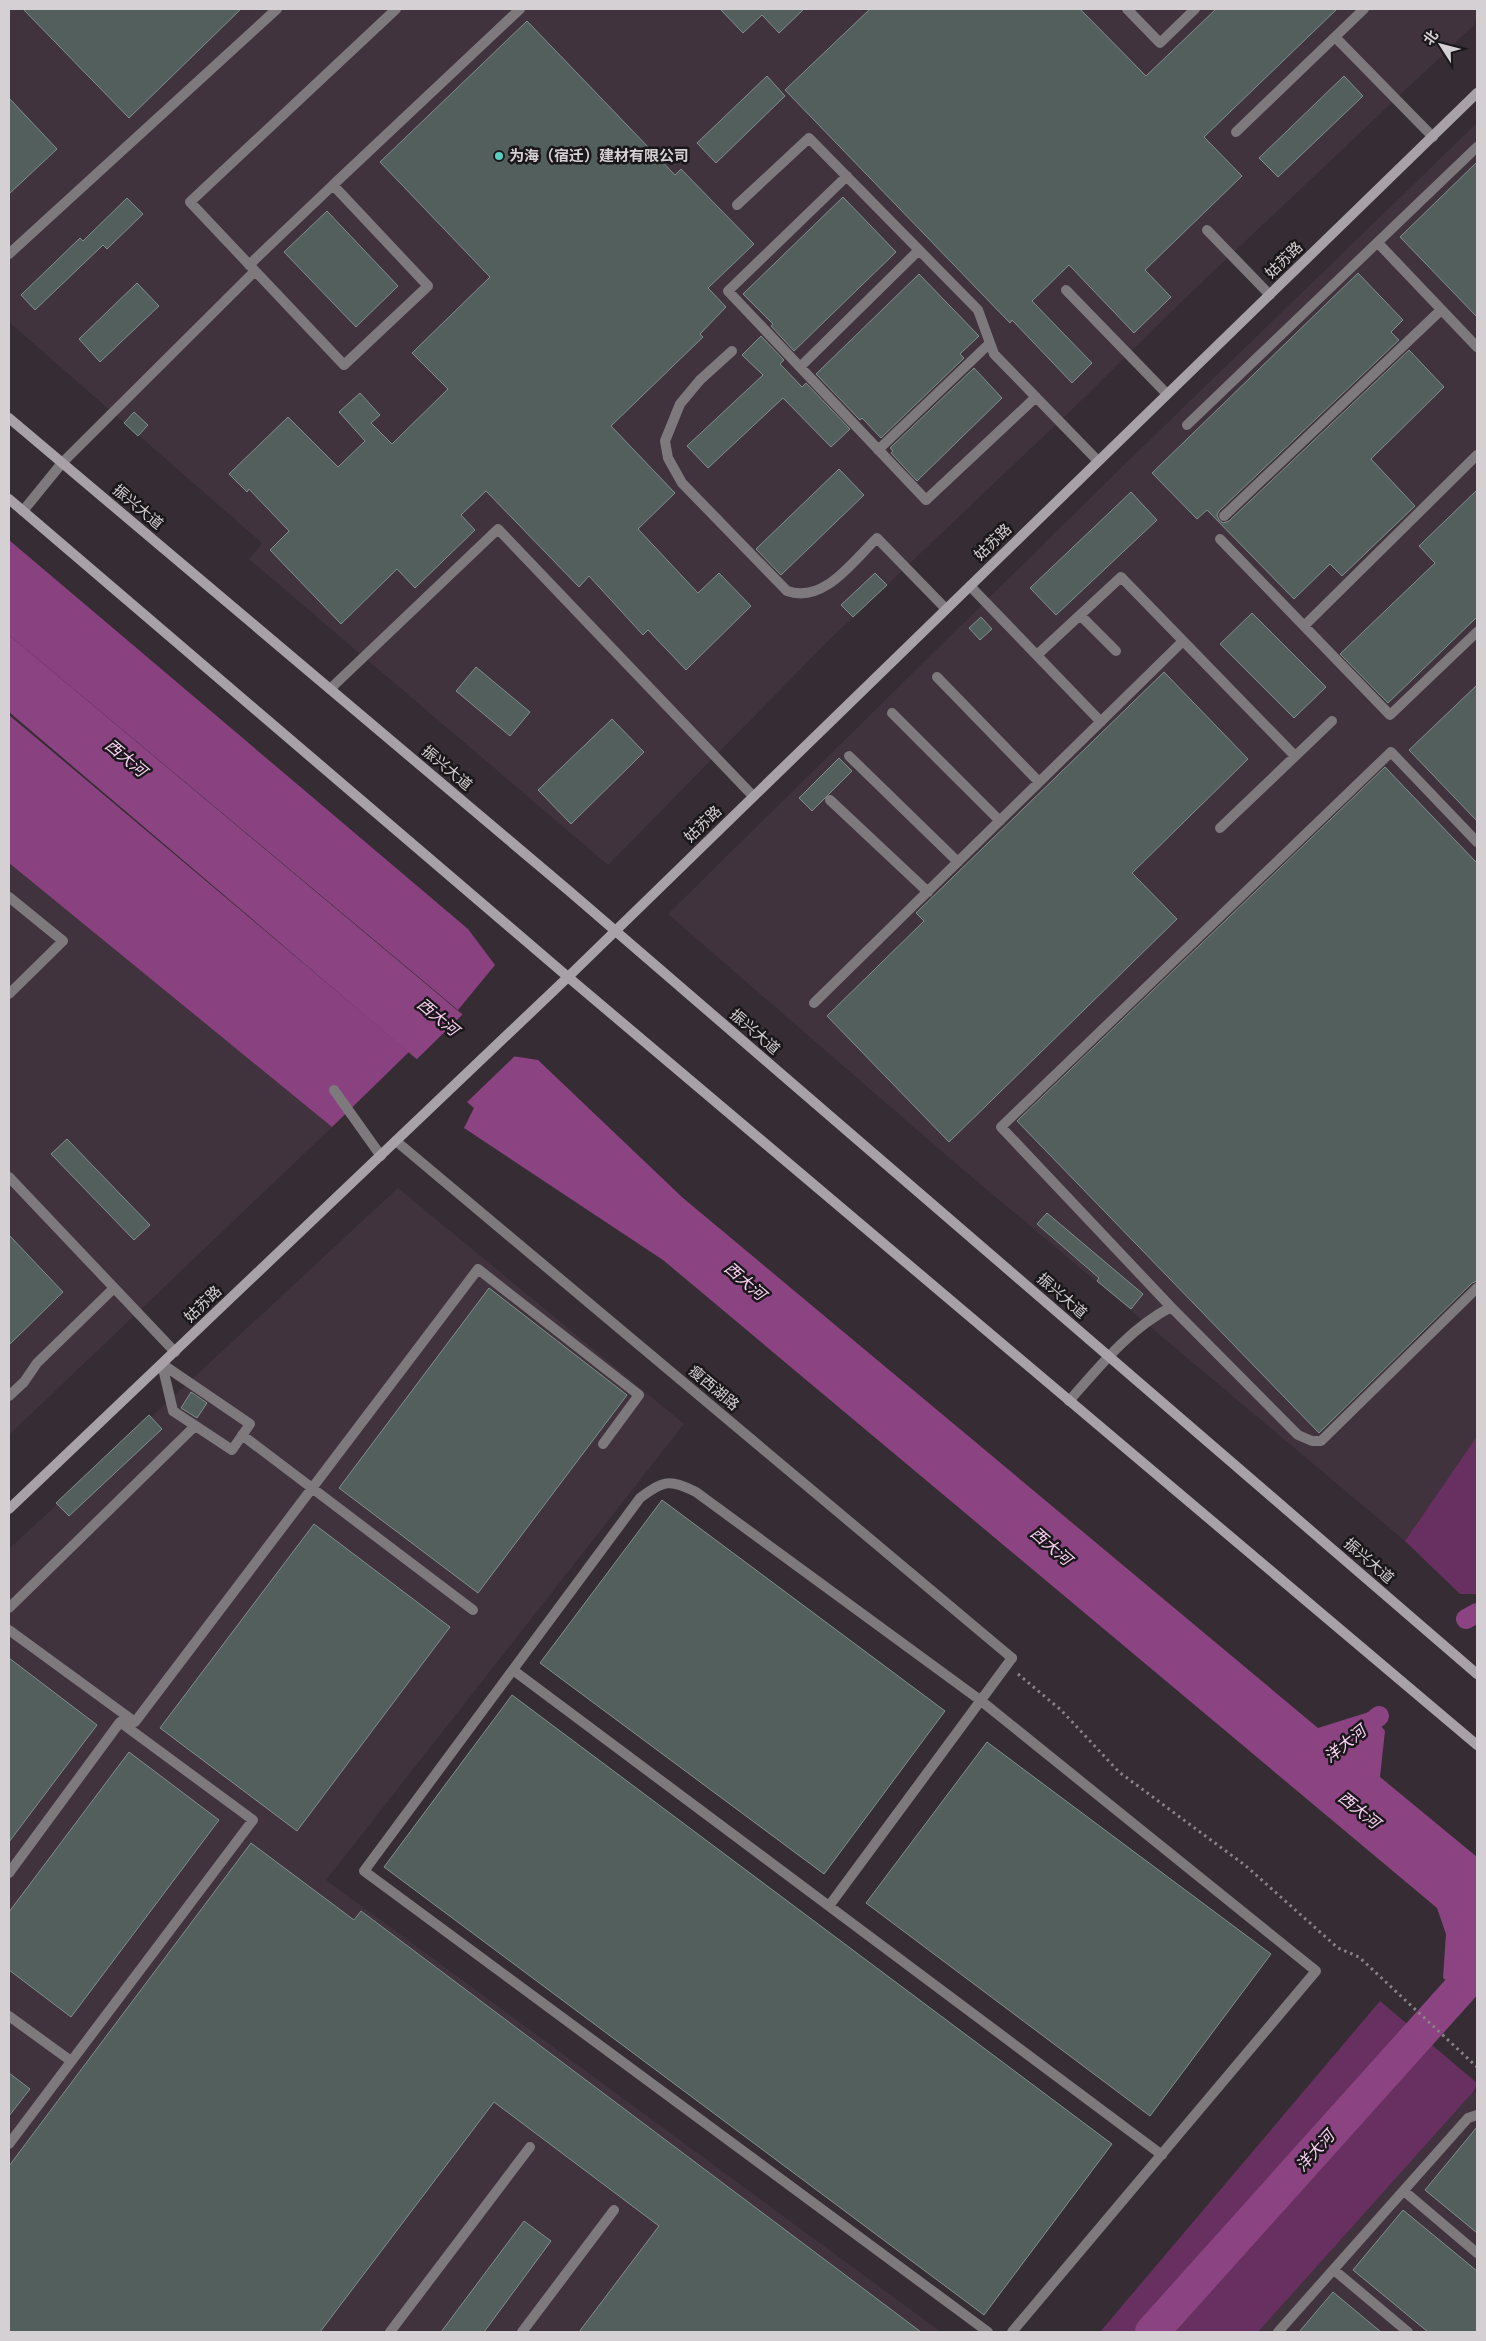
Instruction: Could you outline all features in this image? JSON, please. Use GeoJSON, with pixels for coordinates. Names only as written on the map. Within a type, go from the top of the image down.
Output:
{"type":"FeatureCollection","features":[{"type":"Feature","properties":{"kind":"main road","name":"姑苏路"},"geometry":{"type":"LineString","coordinates":[[9,1509],[568,977],[1477,93]]}},
{"type":"Feature","properties":{"kind":"main road","name":"振兴大道"},"geometry":{"type":"LineString","coordinates":[[9,418],[614,931],[1477,1674]]}},
{"type":"Feature","properties":{"kind":"main road"},"geometry":{"type":"LineString","coordinates":[[9,499],[568,977],[1477,1745]]}},
{"type":"Feature","properties":{"kind":"street"},"geometry":{"type":"LineString","coordinates":[[9,254],[277,9]]}},
{"type":"Feature","properties":{"kind":"street"},"geometry":{"type":"LineString","coordinates":[[333,185],[428,286],[344,365],[190,202],[396,9]]}},
{"type":"Feature","properties":{"kind":"street"},"geometry":{"type":"LineString","coordinates":[[23,511],[62,462],[333,185],[520,9]]}},
{"type":"Feature","properties":{"kind":"street"},"geometry":{"type":"LineString","coordinates":[[1128,9],[1160,43],[1195,9]]}},
{"type":"Feature","properties":{"kind":"street"},"geometry":{"type":"LineString","coordinates":[[1236,132],[1364,9]]}},
{"type":"Feature","properties":{"kind":"street"},"geometry":{"type":"LineString","coordinates":[[1335,37],[1433,137]]}},
{"type":"Feature","properties":{"kind":"street"},"geometry":{"type":"LineString","coordinates":[[737,205],[809,138],[978,310],[994,354],[1098,461]]}},
{"type":"Feature","properties":{"kind":"street"},"geometry":{"type":"LineString","coordinates":[[1188,426],[1477,147]]}},
{"type":"Feature","properties":{"kind":"street"},"geometry":{"type":"LineString","coordinates":[[847,176],[728,291],[926,500],[1036,397]]}},
{"type":"Feature","properties":{"kind":"street"},"geometry":{"type":"LineString","coordinates":[[1208,230],[1270,295]]}},
{"type":"Feature","properties":{"kind":"street"},"geometry":{"type":"LineString","coordinates":[[1378,243],[1477,347]]}},
{"type":"Feature","properties":{"kind":"street"},"geometry":{"type":"LineString","coordinates":[[800,367],[919,250]]}},
{"type":"Feature","properties":{"kind":"street"},"geometry":{"type":"LineString","coordinates":[[1066,290],[1167,394]]}},
{"type":"Feature","properties":{"kind":"street"},"geometry":{"type":"LineString","coordinates":[[1224,516],[1441,310]]}},
{"type":"Feature","properties":{"kind":"street"},"geometry":{"type":"LineString","coordinates":[[878,450],[990,343]]}},
{"type":"Feature","properties":{"kind":"street"},"geometry":{"type":"LineString","coordinates":[[732,351],[700,380],[680,404],[670,424],[665,441],[668,458],[682,483],[787,590],[799,595],[826,587],[878,538],[946,609]]}},
{"type":"Feature","properties":{"kind":"street"},"geometry":{"type":"LineString","coordinates":[[1304,626],[1477,456]]}},
{"type":"Feature","properties":{"kind":"street"},"geometry":{"type":"LineString","coordinates":[[330,689],[498,529],[753,796]]}},
{"type":"Feature","properties":{"kind":"street"},"geometry":{"type":"LineString","coordinates":[[1220,539],[1390,716],[1477,632]]}},
{"type":"Feature","properties":{"kind":"street"},"geometry":{"type":"LineString","coordinates":[[1037,655],[1121,577],[1295,756]]}},
{"type":"Feature","properties":{"kind":"street"},"geometry":{"type":"LineString","coordinates":[[970,586],[1101,722]]}},
{"type":"Feature","properties":{"kind":"street"},"geometry":{"type":"LineString","coordinates":[[1080,615],[1116,651]]}},
{"type":"Feature","properties":{"kind":"street"},"geometry":{"type":"LineString","coordinates":[[814,1003],[1183,641]]}},
{"type":"Feature","properties":{"kind":"street"},"geometry":{"type":"LineString","coordinates":[[937,677],[1039,782]]}},
{"type":"Feature","properties":{"kind":"street"},"geometry":{"type":"LineString","coordinates":[[892,713],[1000,821]]}},
{"type":"Feature","properties":{"kind":"street"},"geometry":{"type":"LineString","coordinates":[[1220,828],[1332,721]]}},
{"type":"Feature","properties":{"kind":"street"},"geometry":{"type":"LineString","coordinates":[[1477,842],[1391,752],[1001,1127],[1171,1306],[1298,1435],[1312,1441],[1321,1441],[1477,1288]]}},
{"type":"Feature","properties":{"kind":"street"},"geometry":{"type":"LineString","coordinates":[[850,756],[958,862]]}},
{"type":"Feature","properties":{"kind":"street"},"geometry":{"type":"LineString","coordinates":[[830,800],[928,892]]}},
{"type":"Feature","properties":{"kind":"street"},"geometry":{"type":"LineString","coordinates":[[9,897],[62,941],[9,994]]}},
{"type":"Feature","properties":{"kind":"street"},"geometry":{"type":"LineString","coordinates":[[334,1090],[381,1156]]}},
{"type":"Feature","properties":{"kind":"street","name":"瘦西湖路"},"geometry":{"type":"LineString","coordinates":[[396,1141],[1012,1658]]}},
{"type":"Feature","properties":{"kind":"street"},"geometry":{"type":"LineString","coordinates":[[9,1177],[175,1352]]}},
{"type":"Feature","properties":{"kind":"street"},"geometry":{"type":"LineString","coordinates":[[9,1630],[135,1722],[478,1269],[639,1395],[603,1444]]}},
{"type":"Feature","properties":{"kind":"street"},"geometry":{"type":"LineString","coordinates":[[9,1396],[24,1382],[37,1363],[114,1288]]}},
{"type":"Feature","properties":{"kind":"street"},"geometry":{"type":"LineString","coordinates":[[1070,1400],[1132,1332],[1171,1306]]}},
{"type":"Feature","properties":{"kind":"street"},"geometry":{"type":"LineString","coordinates":[[162,1364],[250,1424],[232,1450],[173,1411],[162,1364]]}},
{"type":"Feature","properties":{"kind":"street"},"geometry":{"type":"LineString","coordinates":[[9,1608],[195,1426]]}},
{"type":"Feature","properties":{"kind":"street"},"geometry":{"type":"LineString","coordinates":[[242,1435],[473,1610]]}},
{"type":"Feature","properties":{"kind":"street"},"geometry":{"type":"LineString","coordinates":[[988,2332],[364,1871],[640,1498],[656,1486],[676,1482],[696,1492],[980,1700],[1316,1971],[1012,2332]]}},
{"type":"Feature","properties":{"kind":"street"},"geometry":{"type":"LineString","coordinates":[[829,1906],[1012,1658]]}},
{"type":"Feature","properties":{"kind":"street"},"geometry":{"type":"LineString","coordinates":[[513,1670],[1162,2154]]}},
{"type":"Feature","properties":{"kind":"street"},"geometry":{"type":"LineString","coordinates":[[9,1873],[120,1722],[253,1820],[9,2144]]}},
{"type":"Feature","properties":{"kind":"street"},"geometry":{"type":"LineString","coordinates":[[9,2016],[71,2061]]}},
{"type":"Feature","properties":{"kind":"street"},"geometry":{"type":"LineString","coordinates":[[1278,2332],[1468,2118],[1477,2115]]}},
{"type":"Feature","properties":{"kind":"street"},"geometry":{"type":"LineString","coordinates":[[390,2332],[530,2147]]}},
{"type":"Feature","properties":{"kind":"street"},"geometry":{"type":"LineString","coordinates":[[1404,2191],[1477,2253]]}},
{"type":"Feature","properties":{"kind":"street"},"geometry":{"type":"LineString","coordinates":[[522,2332],[614,2210]]}},
{"type":"Feature","properties":{"kind":"street"},"geometry":{"type":"LineString","coordinates":[[1334,2270],[1408,2332]]}},
{"type":"Feature","properties":{"kind":"path"},"geometry":{"type":"LineString","coordinates":[[1012,1658],[1015,1671],[1061,1710],[1119,1772],[1246,1866],[1338,1948],[1359,1957],[1477,2067]]}},
{"type":"Feature","properties":{"kind":"shaded area"},"geometry":{"type":"Polygon","coordinates":[[[9,9],[1477,9],[1477,16],[1474,25],[1180,303],[1086,396],[828,641],[608,865],[249,559],[262,543],[9,322],[9,9]]]}},
{"type":"Feature","properties":{"kind":"shaded area"},"geometry":{"type":"Polygon","coordinates":[[[1477,123],[1477,1436],[1405,1541],[953,1161],[668,914],[1124,465],[1477,123]]]}},
{"type":"Feature","properties":{"kind":"shaded area"},"geometry":{"type":"Polygon","coordinates":[[[9,540],[468,929],[495,965],[458,1010],[9,635],[9,540]]]}},
{"type":"Feature","properties":{"kind":"shaded area"},"geometry":{"type":"Polygon","coordinates":[[[9,715],[409,1052],[332,1127],[9,863],[9,715]]]}},
{"type":"Feature","properties":{"kind":"shaded area"},"geometry":{"type":"Polygon","coordinates":[[[9,863],[332,1127],[9,1435],[9,863]]]}},
{"type":"Feature","properties":{"kind":"shaded area"},"geometry":{"type":"Polygon","coordinates":[[[398,1188],[684,1424],[326,1880],[941,2332],[9,2332],[9,1549],[398,1188]]]}},
{"type":"Feature","properties":{"kind":"shaded area"},"geometry":{"type":"Polygon","coordinates":[[[1477,1436],[1477,1594],[1460,1594],[1405,1541],[1477,1436]]]}},
{"type":"Feature","properties":{"kind":"shaded area"},"geometry":{"type":"Polygon","coordinates":[[[1380,2001],[1477,2083],[1474,2091],[1258,2332],[1100,2332],[1380,2001]]]}},
{"type":"Feature","properties":{"kind":"shaded area"},"geometry":{"type":"Polygon","coordinates":[[[1474,2091],[1477,2094],[1477,2332],[1258,2332],[1474,2091]]]}},
{"type":"Feature","properties":{"kind":"water","name":"西大河"},"geometry":{"type":"Polygon","coordinates":[[[9,635],[512,1056],[538,1060],[683,1198],[1318,1728],[1369,1712],[1385,1731],[1380,1777],[1477,1857],[1477,1983],[1464,1993],[1443,1978],[1446,1934],[1437,1908],[663,1260],[464,1128],[474,1108],[9,712],[9,635]]]}},
{"type":"Feature","properties":{"kind":"pier"},"geometry":{"type":"Polygon","coordinates":[[[465,1012],[513,1053],[517,1054],[465,1104],[415,1061],[465,1012]]]}},
{"type":"Feature","properties":{"kind":"building"},"geometry":{"type":"Polygon","coordinates":[[[23,9],[241,9],[129,118],[23,9]]]}},
{"type":"Feature","properties":{"kind":"building"},"geometry":{"type":"Polygon","coordinates":[[[720,9],[804,9],[779,33],[762,15],[743,33],[720,9]]]}},
{"type":"Feature","properties":{"kind":"building"},"geometry":{"type":"Polygon","coordinates":[[[870,9],[1080,9],[1146,76],[1216,9],[1337,9],[1204,137],[1242,176],[1145,270],[1171,297],[1134,333],[1069,265],[1032,301],[1092,363],[1072,383],[1012,320],[1010,323],[785,90],[870,9]]]}},
{"type":"Feature","properties":{"kind":"building"},"geometry":{"type":"Polygon","coordinates":[[[527,21],[675,175],[681,169],[754,244],[708,288],[726,307],[700,334],[703,337],[611,426],[675,493],[638,529],[698,593],[719,573],[751,606],[686,670],[648,630],[643,635],[589,576],[579,587],[486,491],[461,515],[475,530],[415,588],[397,569],[341,624],[270,550],[289,531],[249,489],[247,492],[229,474],[288,417],[338,467],[365,441],[339,412],[360,393],[380,415],[371,423],[392,444],[448,389],[412,353],[490,277],[380,162],[527,21]]]}},
{"type":"Feature","properties":{"kind":"building"},"geometry":{"type":"Polygon","coordinates":[[[767,76],[785,96],[716,163],[697,143],[767,76]]]}},
{"type":"Feature","properties":{"kind":"building"},"geometry":{"type":"Polygon","coordinates":[[[1344,76],[1363,96],[1278,177],[1259,158],[1344,76]]]}},
{"type":"Feature","properties":{"kind":"building"},"geometry":{"type":"Polygon","coordinates":[[[9,98],[57,149],[9,194],[9,98]]]}},
{"type":"Feature","properties":{"kind":"building"},"geometry":{"type":"Polygon","coordinates":[[[1477,162],[1477,317],[1400,237],[1477,162]]]}},
{"type":"Feature","properties":{"kind":"building"},"geometry":{"type":"Polygon","coordinates":[[[843,197],[896,252],[794,351],[771,326],[773,324],[743,294],[843,197]]]}},
{"type":"Feature","properties":{"kind":"building"},"geometry":{"type":"Polygon","coordinates":[[[127,198],[143,214],[107,249],[103,245],[35,310],[21,295],[80,238],[83,241],[127,198]]]}},
{"type":"Feature","properties":{"kind":"building"},"geometry":{"type":"Polygon","coordinates":[[[327,211],[398,286],[356,327],[284,252],[327,211]]]}},
{"type":"Feature","properties":{"kind":"building"},"geometry":{"type":"Polygon","coordinates":[[[1358,273],[1403,320],[1391,332],[1399,340],[1219,511],[1217,515],[1219,520],[1223,523],[1229,521],[1409,350],[1444,387],[1371,459],[1415,506],[1342,576],[1330,564],[1294,599],[1207,510],[1197,519],[1152,473],[1358,273]]]}},
{"type":"Feature","properties":{"kind":"building"},"geometry":{"type":"Polygon","coordinates":[[[919,274],[979,336],[960,354],[964,358],[881,438],[862,418],[860,420],[816,374],[919,274]]]}},
{"type":"Feature","properties":{"kind":"building"},"geometry":{"type":"Polygon","coordinates":[[[137,283],[159,306],[100,362],[79,339],[137,283]]]}},
{"type":"Feature","properties":{"kind":"building"},"geometry":{"type":"Polygon","coordinates":[[[761,336],[784,360],[780,364],[802,387],[806,383],[850,429],[831,447],[783,398],[708,468],[687,446],[763,375],[742,355],[761,336]]]}},
{"type":"Feature","properties":{"kind":"building"},"geometry":{"type":"Polygon","coordinates":[[[974,368],[1002,398],[917,481],[891,453],[893,451],[890,448],[974,368]]]}},
{"type":"Feature","properties":{"kind":"building"},"geometry":{"type":"Polygon","coordinates":[[[134,412],[148,425],[138,436],[124,423],[134,412]]]}},
{"type":"Feature","properties":{"kind":"building"},"geometry":{"type":"Polygon","coordinates":[[[839,469],[864,495],[781,575],[756,549],[839,469]]]}},
{"type":"Feature","properties":{"kind":"building"},"geometry":{"type":"Polygon","coordinates":[[[1477,490],[1477,617],[1388,703],[1340,654],[1435,563],[1419,546],[1477,490]]]}},
{"type":"Feature","properties":{"kind":"building"},"geometry":{"type":"Polygon","coordinates":[[[1131,492],[1157,520],[1056,615],[1030,588],[1131,492]]]}},
{"type":"Feature","properties":{"kind":"building"},"geometry":{"type":"Polygon","coordinates":[[[875,573],[887,585],[853,617],[841,605],[875,573]]]}},
{"type":"Feature","properties":{"kind":"building"},"geometry":{"type":"Polygon","coordinates":[[[1252,613],[1326,687],[1294,718],[1220,644],[1252,613]]]}},
{"type":"Feature","properties":{"kind":"building"},"geometry":{"type":"Polygon","coordinates":[[[981,617],[992,629],[980,640],[969,628],[981,617]]]}},
{"type":"Feature","properties":{"kind":"building"},"geometry":{"type":"Polygon","coordinates":[[[476,667],[530,712],[510,736],[456,691],[476,667]]]}},
{"type":"Feature","properties":{"kind":"building"},"geometry":{"type":"Polygon","coordinates":[[[1164,672],[1248,759],[1132,873],[1177,919],[949,1142],[827,1016],[924,921],[916,913],[1164,672]]]}},
{"type":"Feature","properties":{"kind":"building"},"geometry":{"type":"Polygon","coordinates":[[[1477,685],[1477,821],[1409,750],[1477,685]]]}},
{"type":"Feature","properties":{"kind":"building"},"geometry":{"type":"Polygon","coordinates":[[[612,719],[644,752],[571,824],[538,790],[612,719]]]}},
{"type":"Feature","properties":{"kind":"building"},"geometry":{"type":"Polygon","coordinates":[[[839,758],[852,771],[812,811],[799,798],[839,758]]]}},
{"type":"Feature","properties":{"kind":"building"},"geometry":{"type":"Polygon","coordinates":[[[1385,767],[1477,863],[1477,1281],[1472,1283],[1319,1433],[1017,1121],[1385,767]]]}},
{"type":"Feature","properties":{"kind":"building"},"geometry":{"type":"Polygon","coordinates":[[[67,1139],[150,1225],[134,1240],[51,1154],[67,1139]]]}},
{"type":"Feature","properties":{"kind":"building"},"geometry":{"type":"Polygon","coordinates":[[[1047,1213],[1143,1294],[1131,1309],[1097,1281],[1099,1278],[1037,1224],[1047,1213]]]}},
{"type":"Feature","properties":{"kind":"building"},"geometry":{"type":"Polygon","coordinates":[[[9,1235],[63,1292],[9,1345],[9,1235]]]}},
{"type":"Feature","properties":{"kind":"building"},"geometry":{"type":"Polygon","coordinates":[[[489,1288],[627,1395],[478,1593],[339,1488],[489,1288]]]}},
{"type":"Feature","properties":{"kind":"building"},"geometry":{"type":"Polygon","coordinates":[[[191,1392],[207,1403],[197,1418],[181,1408],[191,1392]]]}},
{"type":"Feature","properties":{"kind":"building"},"geometry":{"type":"Polygon","coordinates":[[[149,1415],[162,1429],[69,1516],[56,1503],[149,1415]]]}},
{"type":"Feature","properties":{"kind":"building"},"geometry":{"type":"Polygon","coordinates":[[[662,1500],[945,1711],[824,1874],[540,1663],[662,1500]]]}},
{"type":"Feature","properties":{"kind":"building"},"geometry":{"type":"Polygon","coordinates":[[[314,1524],[450,1627],[297,1831],[160,1728],[314,1524]]]}},
{"type":"Feature","properties":{"kind":"building"},"geometry":{"type":"Polygon","coordinates":[[[9,1658],[97,1725],[9,1842],[9,1658]]]}},
{"type":"Feature","properties":{"kind":"building"},"geometry":{"type":"Polygon","coordinates":[[[512,1695],[1112,2144],[984,2315],[384,1867],[512,1695]]]}},
{"type":"Feature","properties":{"kind":"building"},"geometry":{"type":"Polygon","coordinates":[[[987,1742],[1271,1954],[1150,2116],[866,1903],[987,1742]]]}},
{"type":"Feature","properties":{"kind":"building"},"geometry":{"type":"Polygon","coordinates":[[[129,1752],[219,1820],[71,2017],[9,1970],[9,1912],[129,1752]]]}},
{"type":"Feature","properties":{"kind":"building"},"geometry":{"type":"Polygon","coordinates":[[[251,1843],[354,1920],[361,1911],[921,2332],[579,2332],[659,2226],[494,2102],[320,2332],[9,2332],[9,2166],[251,1843]]]}},
{"type":"Feature","properties":{"kind":"building"},"geometry":{"type":"Polygon","coordinates":[[[9,2073],[30,2089],[9,2116],[9,2073]]]}},
{"type":"Feature","properties":{"kind":"building"},"geometry":{"type":"Polygon","coordinates":[[[1477,2127],[1477,2233],[1425,2190],[1477,2127]]]}},
{"type":"Feature","properties":{"kind":"building"},"geometry":{"type":"Polygon","coordinates":[[[1403,2210],[1477,2271],[1477,2332],[1428,2332],[1353,2270],[1403,2210]]]}},
{"type":"Feature","properties":{"kind":"building"},"geometry":{"type":"Polygon","coordinates":[[[524,2221],[551,2241],[484,2332],[441,2332],[524,2221]]]}},
{"type":"Feature","properties":{"kind":"building"},"geometry":{"type":"Polygon","coordinates":[[[1333,2292],[1381,2332],[1299,2332],[1333,2292]]]}},
{"type":"Feature","properties":{"kind":"waterway","name":"洋大河"},"geometry":{"type":"LineString","coordinates":[[1466,1619],[1477,1613]]}},
{"type":"Feature","properties":{"kind":"waterway","name":"洋大河"},"geometry":{"type":"LineString","coordinates":[[1354,1737],[1379,1716]]}},
{"type":"Feature","properties":{"kind":"waterway","name":"洋大河"},"geometry":{"type":"LineString","coordinates":[[1152,2332],[1477,1970]]}},
{"type":"Feature","properties":{"kind":"place","name":"为海（宿迁）建材有限公司"},"geometry":{"type":"Point","coordinates":[499,156]}}]}
